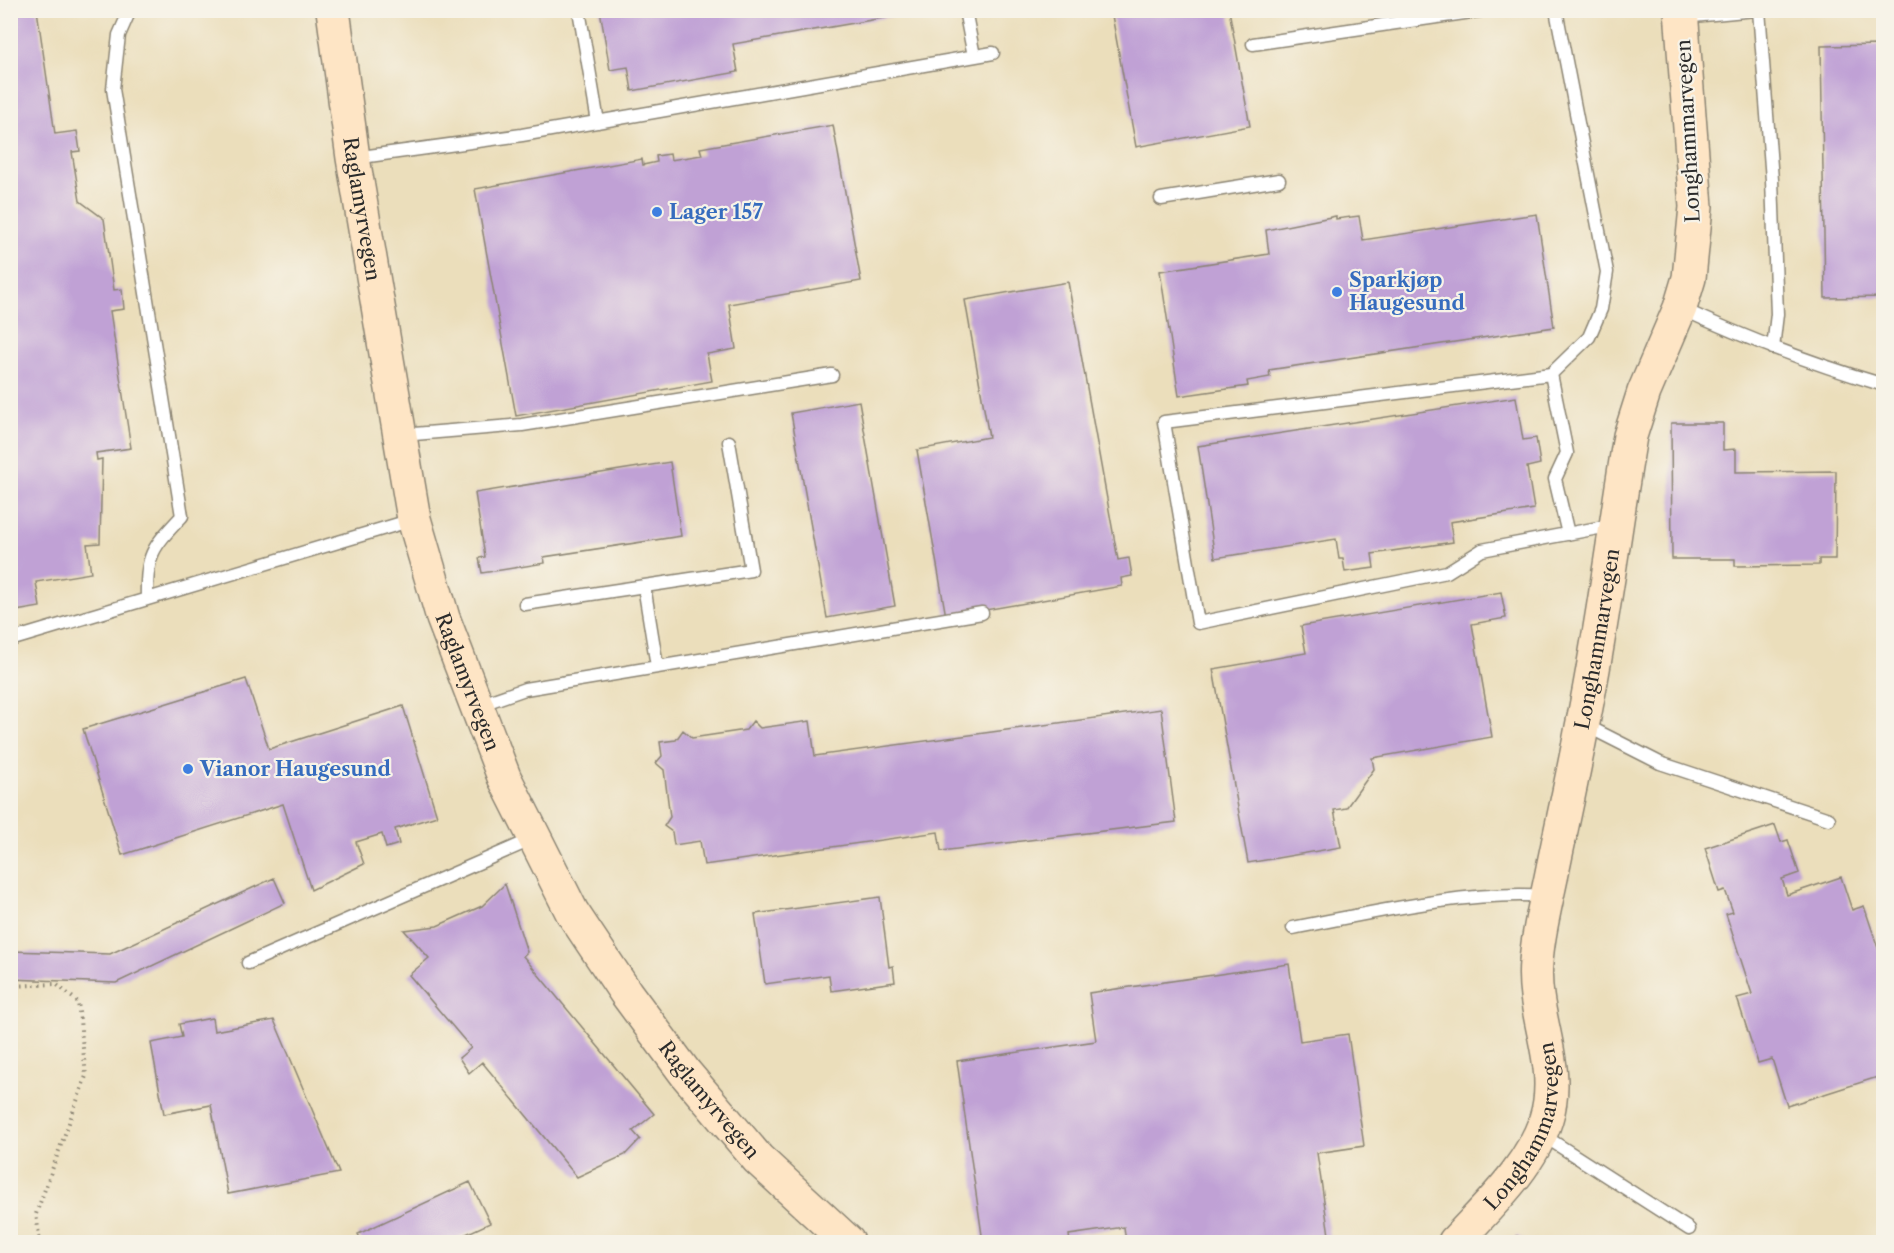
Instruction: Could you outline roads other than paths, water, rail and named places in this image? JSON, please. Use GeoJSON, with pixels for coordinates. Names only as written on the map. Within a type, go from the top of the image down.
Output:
{"type":"FeatureCollection","features":[{"type":"Feature","properties":{"kind":"street","name":"Raglamyrvegen"},"geometry":{"type":"LineString","coordinates":[[333,10],[353,158],[414,519],[443,618],[475,706],[533,839],[572,912],[626,993],[686,1074],[758,1159],[848,1242]]}},
{"type":"Feature","properties":{"kind":"street","name":"Longhammarvegen"},"geometry":{"type":"LineString","coordinates":[[1455,1242],[1510,1180],[1546,1120],[1552,1091],[1551,1062],[1536,993],[1536,963],[1547,896],[1583,724],[1630,436],[1644,392],[1680,308],[1689,278],[1696,207],[1681,14]]}},
{"type":"Feature","properties":{"kind":"lane"},"geometry":{"type":"LineString","coordinates":[[130,10],[119,35],[113,89],[182,516],[154,547],[147,577],[147,599]]}},
{"type":"Feature","properties":{"kind":"lane"},"geometry":{"type":"LineString","coordinates":[[579,10],[598,122]]}},
{"type":"Feature","properties":{"kind":"lane"},"geometry":{"type":"LineString","coordinates":[[965,10],[974,56]]}},
{"type":"Feature","properties":{"kind":"lane"},"geometry":{"type":"LineString","coordinates":[[1253,44],[1485,10]]}},
{"type":"Feature","properties":{"kind":"lane"},"geometry":{"type":"LineString","coordinates":[[1556,10],[1607,272],[1601,309],[1589,338],[1551,374],[1164,422],[1198,623],[1447,572],[1482,550],[1616,524]]}},
{"type":"Feature","properties":{"kind":"lane"},"geometry":{"type":"LineString","coordinates":[[1681,14],[1757,10],[1773,192],[1777,314],[1773,348]]}},
{"type":"Feature","properties":{"kind":"lane"},"geometry":{"type":"LineString","coordinates":[[353,158],[442,147],[598,122],[993,53]]}},
{"type":"Feature","properties":{"kind":"lane"},"geometry":{"type":"LineString","coordinates":[[1161,199],[1279,180]]}},
{"type":"Feature","properties":{"kind":"lane"},"geometry":{"type":"LineString","coordinates":[[1680,308],[1773,348],[1884,385]]}},
{"type":"Feature","properties":{"kind":"lane"},"geometry":{"type":"LineString","coordinates":[[1551,374],[1568,453],[1555,479],[1568,534]]}},
{"type":"Feature","properties":{"kind":"lane"},"geometry":{"type":"LineString","coordinates":[[398,435],[522,425],[832,375]]}},
{"type":"Feature","properties":{"kind":"lane"},"geometry":{"type":"LineString","coordinates":[[525,604],[751,570],[729,442]]}},
{"type":"Feature","properties":{"kind":"lane"},"geometry":{"type":"LineString","coordinates":[[10,640],[414,519]]}},
{"type":"Feature","properties":{"kind":"lane"},"geometry":{"type":"LineString","coordinates":[[644,586],[657,666]]}},
{"type":"Feature","properties":{"kind":"lane"},"geometry":{"type":"LineString","coordinates":[[475,706],[525,688],[982,613]]}},
{"type":"Feature","properties":{"kind":"lane"},"geometry":{"type":"LineString","coordinates":[[1583,724],[1660,763],[1829,819]]}},
{"type":"Feature","properties":{"kind":"lane"},"geometry":{"type":"LineString","coordinates":[[248,963],[533,839]]}},
{"type":"Feature","properties":{"kind":"lane"},"geometry":{"type":"LineString","coordinates":[[1293,928],[1466,899],[1514,894],[1547,896]]}},
{"type":"Feature","properties":{"kind":"lane"},"geometry":{"type":"LineString","coordinates":[[1540,1132],[1689,1229]]}},
{"type":"Feature","properties":{"kind":"place","name":"Lager 157"},"geometry":{"type":"Point","coordinates":[657,212]}},
{"type":"Feature","properties":{"kind":"place","name":"Sparkjøp Haugesund"},"geometry":{"type":"Point","coordinates":[1337,292]}},
{"type":"Feature","properties":{"kind":"place","name":"Vianor Haugesund"},"geometry":{"type":"Point","coordinates":[188,769]}}]}
